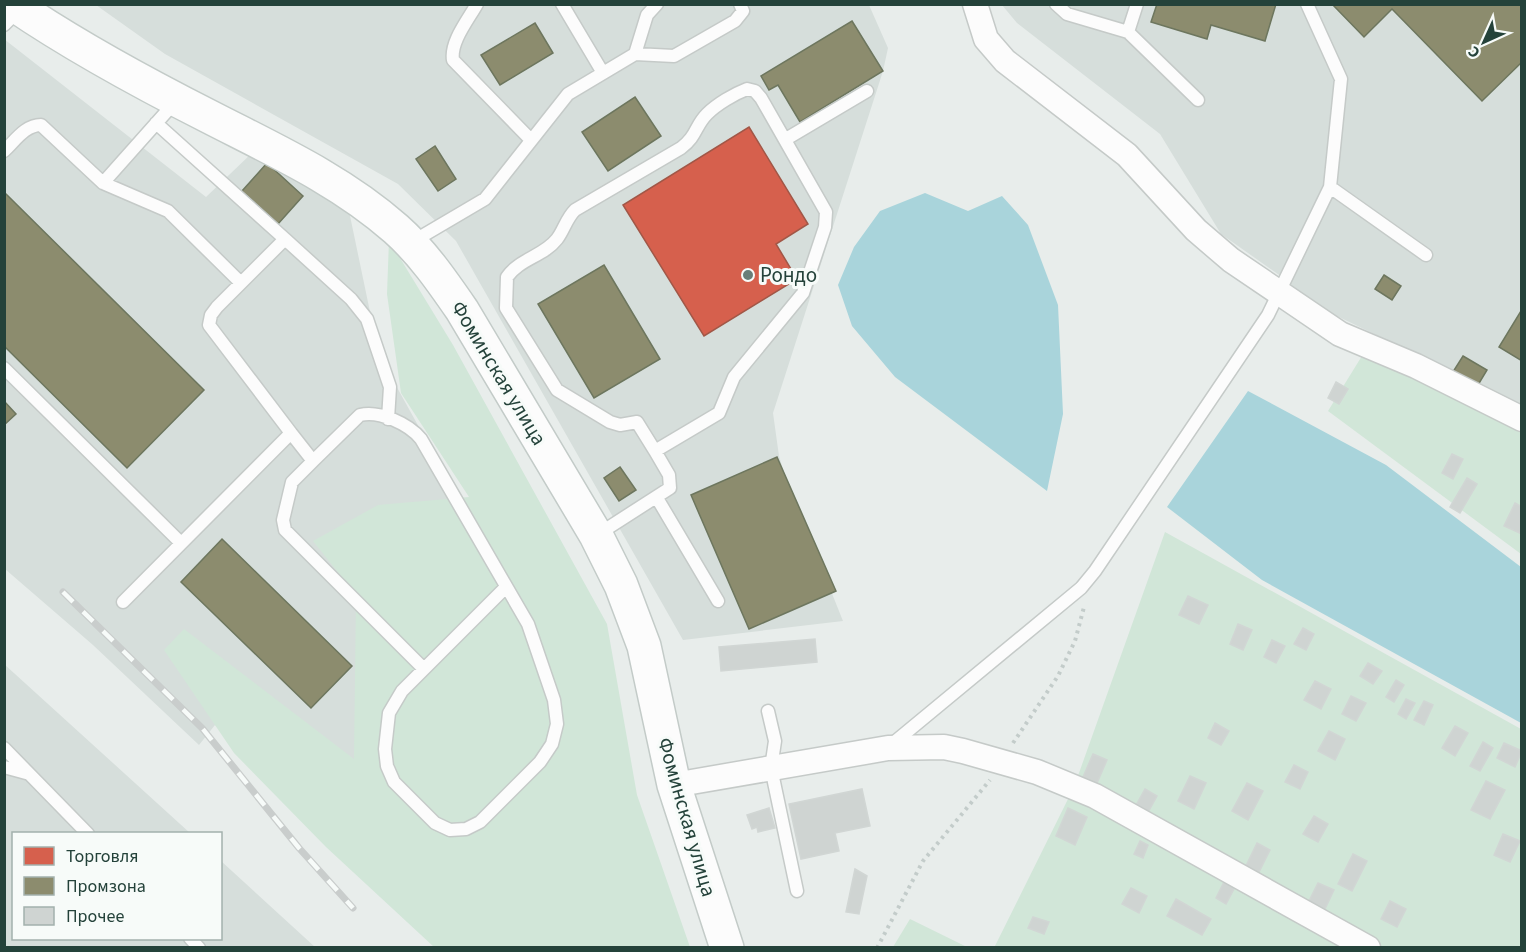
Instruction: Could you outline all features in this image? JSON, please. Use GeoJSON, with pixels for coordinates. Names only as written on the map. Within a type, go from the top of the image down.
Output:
{"type":"FeatureCollection","features":[{"type":"Feature","properties":{"kind":"street"},"geometry":{"type":"LineString","coordinates":[[975,4],[986,39],[1005,61],[1127,155],[1212,245],[1340,334],[1416,366],[1521,419]]}},
{"type":"Feature","properties":{"kind":"street","name":"Фоминская улица"},"geometry":{"type":"LineString","coordinates":[[13,13],[98,59],[167,112],[274,150],[337,186],[394,227],[440,277],[596,535],[621,585],[644,646],[674,785],[727,948]]}},
{"type":"Feature","properties":{"kind":"street"},"geometry":{"type":"LineString","coordinates":[[674,785],[888,748],[944,747],[1000,759],[1037,772],[1113,805],[1368,948]]}},
{"type":"Feature","properties":{"kind":"lane"},"geometry":{"type":"LineString","coordinates":[[477,4],[451,52],[453,60],[531,140]]}},
{"type":"Feature","properties":{"kind":"lane"},"geometry":{"type":"LineString","coordinates":[[562,4],[603,73]]}},
{"type":"Feature","properties":{"kind":"lane"},"geometry":{"type":"LineString","coordinates":[[635,54],[647,15],[657,4]]}},
{"type":"Feature","properties":{"kind":"lane"},"geometry":{"type":"LineString","coordinates":[[411,243],[485,199],[568,94],[635,54],[674,56],[735,21],[743,11],[741,4]]}},
{"type":"Feature","properties":{"kind":"lane"},"geometry":{"type":"LineString","coordinates":[[1056,4],[1067,14],[1128,33],[1198,100]]}},
{"type":"Feature","properties":{"kind":"lane"},"geometry":{"type":"LineString","coordinates":[[1128,33],[1137,4]]}},
{"type":"Feature","properties":{"kind":"lane"},"geometry":{"type":"LineString","coordinates":[[888,748],[1081,588],[1095,571],[1281,295],[1330,187],[1341,79],[1307,4]]}},
{"type":"Feature","properties":{"kind":"lane"},"geometry":{"type":"LineString","coordinates":[[596,535],[665,493],[672,482],[637,422],[621,425],[610,422],[557,390],[506,308],[507,277],[517,265],[557,240],[567,219],[575,210],[681,148],[693,139],[705,115],[741,91],[755,91],[786,139],[826,212],[825,227],[804,293],[734,377],[719,413],[655,451]]}},
{"type":"Feature","properties":{"kind":"lane"},"geometry":{"type":"LineString","coordinates":[[786,139],[867,91]]}},
{"type":"Feature","properties":{"kind":"lane"},"geometry":{"type":"LineString","coordinates":[[103,183],[167,112],[285,239],[351,298],[367,319],[390,387],[388,419]]}},
{"type":"Feature","properties":{"kind":"lane"},"geometry":{"type":"LineString","coordinates":[[4,151],[33,124],[41,124],[103,183],[168,211],[241,283]]}},
{"type":"Feature","properties":{"kind":"lane"},"geometry":{"type":"LineString","coordinates":[[1330,187],[1426,255]]}},
{"type":"Feature","properties":{"kind":"lane"},"geometry":{"type":"LineString","coordinates":[[285,239],[211,315],[209,325],[313,461]]}},
{"type":"Feature","properties":{"kind":"lane"},"geometry":{"type":"LineString","coordinates":[[4,368],[181,543]]}},
{"type":"Feature","properties":{"kind":"lane"},"geometry":{"type":"LineString","coordinates":[[424,669],[285,530],[283,520],[292,482],[360,415],[388,419],[408,426],[421,439],[528,624],[554,700],[557,723],[552,744],[540,762],[480,822],[466,829],[450,830],[435,823],[394,782],[387,766],[385,749],[389,713],[402,691],[424,669],[506,587]]}},
{"type":"Feature","properties":{"kind":"lane"},"geometry":{"type":"LineString","coordinates":[[123,602],[291,433]]}},
{"type":"Feature","properties":{"kind":"lane"},"geometry":{"type":"LineString","coordinates":[[657,498],[718,601]]}},
{"type":"Feature","properties":{"kind":"lane"},"geometry":{"type":"LineString","coordinates":[[768,711],[775,741],[771,768],[797,891]]}},
{"type":"Feature","properties":{"kind":"lane"},"geometry":{"type":"LineString","coordinates":[[4,748],[86,832]]}},
{"type":"Feature","properties":{"kind":"lane"},"geometry":{"type":"LineString","coordinates":[[4,767],[30,774]]}},
{"type":"Feature","properties":{"kind":"path"},"geometry":{"type":"LineString","coordinates":[[877,948],[922,861],[957,816],[981,793],[1000,759],[1058,676],[1075,641],[1086,602]]}},
{"type":"Feature","properties":{"kind":"shaded area"},"geometry":{"type":"Polygon","coordinates":[[[96,5],[869,5],[888,48],[883,71],[773,413],[779,456],[786,479],[843,621],[683,640],[456,241],[398,184],[165,54],[96,5]]]}},
{"type":"Feature","properties":{"kind":"shaded area"},"geometry":{"type":"Polygon","coordinates":[[[1002,5],[1521,5],[1521,405],[1308,302],[1282,277],[1221,234],[1160,134],[1017,23],[1002,5]]]}},
{"type":"Feature","properties":{"kind":"shaded area"},"geometry":{"type":"Polygon","coordinates":[[[4,39],[206,197],[253,152],[349,211],[379,355],[506,584],[371,823],[215,725],[199,745],[93,645],[5,569],[4,39]]]}},
{"type":"Feature","properties":{"kind":"shaded area"},"geometry":{"type":"Polygon","coordinates":[[[4,664],[189,832],[12,832],[12,940],[222,940],[222,862],[315,947],[5,947],[4,664]]]}},
{"type":"Feature","properties":{"kind":"green space"},"geometry":{"type":"Polygon","coordinates":[[[389,240],[453,345],[607,624],[637,795],[690,947],[434,947],[326,847],[234,753],[164,650],[184,629],[354,759],[356,595],[313,541],[378,505],[469,497],[401,393],[387,294],[389,240]]]}},
{"type":"Feature","properties":{"kind":"green space"},"geometry":{"type":"Polygon","coordinates":[[[1365,351],[1521,424],[1521,554],[1328,411],[1365,351]]]}},
{"type":"Feature","properties":{"kind":"green space"},"geometry":{"type":"Polygon","coordinates":[[[1165,532],[1521,729],[1521,947],[994,948],[1074,787],[1165,532]]]}},
{"type":"Feature","properties":{"kind":"green space"},"geometry":{"type":"Polygon","coordinates":[[[910,919],[967,947],[893,947],[910,919]]]}},
{"type":"Feature","properties":{"kind":"water"},"geometry":{"type":"Polygon","coordinates":[[[925,193],[968,211],[1002,196],[1028,225],[1058,305],[1063,414],[1047,491],[895,377],[852,326],[838,285],[854,247],[880,211],[925,193]]]}},
{"type":"Feature","properties":{"kind":"water"},"geometry":{"type":"Polygon","coordinates":[[[1248,391],[1386,465],[1521,567],[1521,723],[1262,580],[1167,507],[1248,391]]]}},
{"type":"Feature","properties":{"kind":"building: Торговля"},"geometry":{"type":"Polygon","coordinates":[[[749,127],[808,224],[776,244],[797,279],[704,336],[623,205],[749,127]]]}},
{"type":"Feature","properties":{"kind":"building: Промзона"},"geometry":{"type":"Polygon","coordinates":[[[1157,4],[1276,4],[1265,41],[1211,25],[1207,39],[1151,22],[1157,4]]]}},
{"type":"Feature","properties":{"kind":"building: Промзона"},"geometry":{"type":"Polygon","coordinates":[[[1332,4],[1522,4],[1522,62],[1482,101],[1392,9],[1364,37],[1332,4]]]}},
{"type":"Feature","properties":{"kind":"building: Промзона"},"geometry":{"type":"Polygon","coordinates":[[[852,21],[883,71],[800,122],[778,85],[769,90],[761,76],[852,21]]]}},
{"type":"Feature","properties":{"kind":"building: Промзона"},"geometry":{"type":"Polygon","coordinates":[[[535,23],[553,53],[500,85],[481,55],[535,23]]]}},
{"type":"Feature","properties":{"kind":"building: Промзона"},"geometry":{"type":"Polygon","coordinates":[[[635,97],[661,136],[608,171],[582,132],[635,97]]]}},
{"type":"Feature","properties":{"kind":"building: Промзона"},"geometry":{"type":"Polygon","coordinates":[[[435,146],[456,179],[438,191],[416,159],[435,146]]]}},
{"type":"Feature","properties":{"kind":"building: Промзона"},"geometry":{"type":"Polygon","coordinates":[[[267,163],[303,196],[278,224],[242,191],[267,163]]]}},
{"type":"Feature","properties":{"kind":"building: Промзона"},"geometry":{"type":"Polygon","coordinates":[[[4,192],[204,390],[127,468],[4,346],[4,192]]]}},
{"type":"Feature","properties":{"kind":"building: Промзона"},"geometry":{"type":"Polygon","coordinates":[[[604,265],[660,359],[594,398],[538,304],[604,265]]]}},
{"type":"Feature","properties":{"kind":"building: Промзона"},"geometry":{"type":"Polygon","coordinates":[[[1384,275],[1401,286],[1392,300],[1375,289],[1384,275]]]}},
{"type":"Feature","properties":{"kind":"building: Промзона"},"geometry":{"type":"Polygon","coordinates":[[[1522,312],[1522,361],[1499,347],[1522,312]]]}},
{"type":"Feature","properties":{"kind":"building: Промзона"},"geometry":{"type":"Polygon","coordinates":[[[1463,356],[1487,370],[1475,390],[1451,375],[1463,356]]]}},
{"type":"Feature","properties":{"kind":"building: Промзона"},"geometry":{"type":"Polygon","coordinates":[[[4,401],[16,414],[4,425],[4,401]]]}},
{"type":"Feature","properties":{"kind":"building: Промзона"},"geometry":{"type":"Polygon","coordinates":[[[777,457],[836,591],[749,629],[691,495],[777,457]]]}},
{"type":"Feature","properties":{"kind":"building: Промзона"},"geometry":{"type":"Polygon","coordinates":[[[620,467],[636,490],[619,501],[604,478],[620,467]]]}},
{"type":"Feature","properties":{"kind":"building: Промзона"},"geometry":{"type":"Polygon","coordinates":[[[222,539],[352,666],[311,708],[181,582],[222,539]]]}},
{"type":"Feature","properties":{"kind":"building: Прочее"},"geometry":{"type":"Polygon","coordinates":[[[1336,382],[1348,389],[1339,404],[1328,398],[1336,382]]]}},
{"type":"Feature","properties":{"kind":"building: Прочее"},"geometry":{"type":"Polygon","coordinates":[[[1452,454],[1463,459],[1453,479],[1442,473],[1452,454]]]}},
{"type":"Feature","properties":{"kind":"building: Прочее"},"geometry":{"type":"Polygon","coordinates":[[[1467,478],[1477,484],[1460,513],[1450,507],[1467,478]]]}},
{"type":"Feature","properties":{"kind":"building: Прочее"},"geometry":{"type":"Polygon","coordinates":[[[1515,503],[1522,507],[1522,534],[1504,526],[1515,503]]]}},
{"type":"Feature","properties":{"kind":"building: Прочее"},"geometry":{"type":"Polygon","coordinates":[[[1188,596],[1208,605],[1199,624],[1179,615],[1188,596]]]}},
{"type":"Feature","properties":{"kind":"building: Прочее"},"geometry":{"type":"Polygon","coordinates":[[[1238,624],[1252,630],[1243,650],[1230,644],[1238,624]]]}},
{"type":"Feature","properties":{"kind":"building: Прочее"},"geometry":{"type":"Polygon","coordinates":[[[1303,628],[1314,634],[1306,650],[1294,644],[1303,628]]]}},
{"type":"Feature","properties":{"kind":"building: Прочее"},"geometry":{"type":"Polygon","coordinates":[[[815,639],[817,662],[721,671],[719,647],[815,639]]]}},
{"type":"Feature","properties":{"kind":"building: Прочее"},"geometry":{"type":"Polygon","coordinates":[[[1272,640],[1285,646],[1276,663],[1264,657],[1272,640]]]}},
{"type":"Feature","properties":{"kind":"building: Прочее"},"geometry":{"type":"Polygon","coordinates":[[[1368,663],[1382,671],[1373,684],[1360,676],[1368,663]]]}},
{"type":"Feature","properties":{"kind":"building: Прочее"},"geometry":{"type":"Polygon","coordinates":[[[1396,680],[1404,685],[1394,702],[1386,697],[1396,680]]]}},
{"type":"Feature","properties":{"kind":"building: Прочее"},"geometry":{"type":"Polygon","coordinates":[[[1315,681],[1331,689],[1321,709],[1304,700],[1315,681]]]}},
{"type":"Feature","properties":{"kind":"building: Прочее"},"geometry":{"type":"Polygon","coordinates":[[[1351,696],[1366,703],[1356,721],[1342,714],[1351,696]]]}},
{"type":"Feature","properties":{"kind":"building: Прочее"},"geometry":{"type":"Polygon","coordinates":[[[1406,699],[1415,703],[1406,719],[1398,714],[1406,699]]]}},
{"type":"Feature","properties":{"kind":"building: Прочее"},"geometry":{"type":"Polygon","coordinates":[[[1424,701],[1433,705],[1424,725],[1414,720],[1424,701]]]}},
{"type":"Feature","properties":{"kind":"building: Прочее"},"geometry":{"type":"Polygon","coordinates":[[[1215,723],[1229,731],[1221,745],[1208,738],[1215,723]]]}},
{"type":"Feature","properties":{"kind":"building: Прочее"},"geometry":{"type":"Polygon","coordinates":[[[1455,726],[1468,733],[1455,756],[1442,748],[1455,726]]]}},
{"type":"Feature","properties":{"kind":"building: Прочее"},"geometry":{"type":"Polygon","coordinates":[[[1329,731],[1345,739],[1335,760],[1318,751],[1329,731]]]}},
{"type":"Feature","properties":{"kind":"building: Прочее"},"geometry":{"type":"Polygon","coordinates":[[[1483,742],[1493,748],[1480,771],[1470,766],[1483,742]]]}},
{"type":"Feature","properties":{"kind":"building: Прочее"},"geometry":{"type":"Polygon","coordinates":[[[1504,743],[1522,751],[1515,767],[1497,758],[1504,743]]]}},
{"type":"Feature","properties":{"kind":"building: Прочее"},"geometry":{"type":"Polygon","coordinates":[[[1093,754],[1107,760],[1097,783],[1083,777],[1093,754]]]}},
{"type":"Feature","properties":{"kind":"building: Прочее"},"geometry":{"type":"Polygon","coordinates":[[[1294,765],[1308,772],[1300,789],[1285,782],[1294,765]]]}},
{"type":"Feature","properties":{"kind":"building: Прочее"},"geometry":{"type":"Polygon","coordinates":[[[1190,776],[1206,783],[1194,809],[1178,801],[1190,776]]]}},
{"type":"Feature","properties":{"kind":"building: Прочее"},"geometry":{"type":"Polygon","coordinates":[[[1486,781],[1505,790],[1490,819],[1471,810],[1486,781]]]}},
{"type":"Feature","properties":{"kind":"building: Прочее"},"geometry":{"type":"Polygon","coordinates":[[[1247,783],[1263,791],[1248,820],[1232,811],[1247,783]]]}},
{"type":"Feature","properties":{"kind":"building: Прочее"},"geometry":{"type":"Polygon","coordinates":[[[862,789],[870,826],[835,833],[839,851],[801,859],[789,804],[862,789]]]}},
{"type":"Feature","properties":{"kind":"building: Прочее"},"geometry":{"type":"Polygon","coordinates":[[[1145,789],[1157,796],[1146,816],[1134,809],[1145,789]]]}},
{"type":"Feature","properties":{"kind":"building: Прочее"},"geometry":{"type":"Polygon","coordinates":[[[769,808],[775,828],[758,832],[757,827],[752,829],[747,815],[769,808]]]}},
{"type":"Feature","properties":{"kind":"building: Прочее"},"geometry":{"type":"Polygon","coordinates":[[[1068,808],[1087,817],[1075,845],[1056,836],[1068,808]]]}},
{"type":"Feature","properties":{"kind":"building: Прочее"},"geometry":{"type":"Polygon","coordinates":[[[1314,816],[1328,824],[1318,842],[1303,834],[1314,816]]]}},
{"type":"Feature","properties":{"kind":"building: Прочее"},"geometry":{"type":"Polygon","coordinates":[[[1503,834],[1520,841],[1510,862],[1494,855],[1503,834]]]}},
{"type":"Feature","properties":{"kind":"building: Прочее"},"geometry":{"type":"Polygon","coordinates":[[[1140,841],[1148,845],[1143,858],[1134,854],[1140,841]]]}},
{"type":"Feature","properties":{"kind":"building: Прочее"},"geometry":{"type":"Polygon","coordinates":[[[1257,843],[1270,850],[1258,874],[1245,868],[1257,843]]]}},
{"type":"Feature","properties":{"kind":"building: Прочее"},"geometry":{"type":"Polygon","coordinates":[[[1353,854],[1367,861],[1352,891],[1338,884],[1353,854]]]}},
{"type":"Feature","properties":{"kind":"building: Прочее"},"geometry":{"type":"Polygon","coordinates":[[[855,869],[867,876],[859,914],[846,912],[855,869]]]}},
{"type":"Feature","properties":{"kind":"building: Прочее"},"geometry":{"type":"Polygon","coordinates":[[[1224,882],[1235,887],[1226,904],[1216,898],[1224,882]]]}},
{"type":"Feature","properties":{"kind":"building: Прочее"},"geometry":{"type":"Polygon","coordinates":[[[1318,883],[1334,890],[1324,911],[1308,903],[1318,883]]]}},
{"type":"Feature","properties":{"kind":"building: Прочее"},"geometry":{"type":"Polygon","coordinates":[[[1131,888],[1147,896],[1139,913],[1122,904],[1131,888]]]}},
{"type":"Feature","properties":{"kind":"building: Прочее"},"geometry":{"type":"Polygon","coordinates":[[[1176,899],[1211,919],[1202,935],[1167,916],[1176,899]]]}},
{"type":"Feature","properties":{"kind":"building: Прочее"},"geometry":{"type":"Polygon","coordinates":[[[1390,901],[1406,909],[1397,927],[1381,919],[1390,901]]]}},
{"type":"Feature","properties":{"kind":"building: Прочее"},"geometry":{"type":"Polygon","coordinates":[[[1033,917],[1049,922],[1044,934],[1028,928],[1033,917]]]}},
{"type":"Feature","properties":{"kind":"railway"},"geometry":{"type":"LineString","coordinates":[[63,592],[202,728],[299,848],[353,908]]}},
{"type":"Feature","properties":{"kind":"place","name":"Рондо"},"geometry":{"type":"Point","coordinates":[748,275]}}]}
